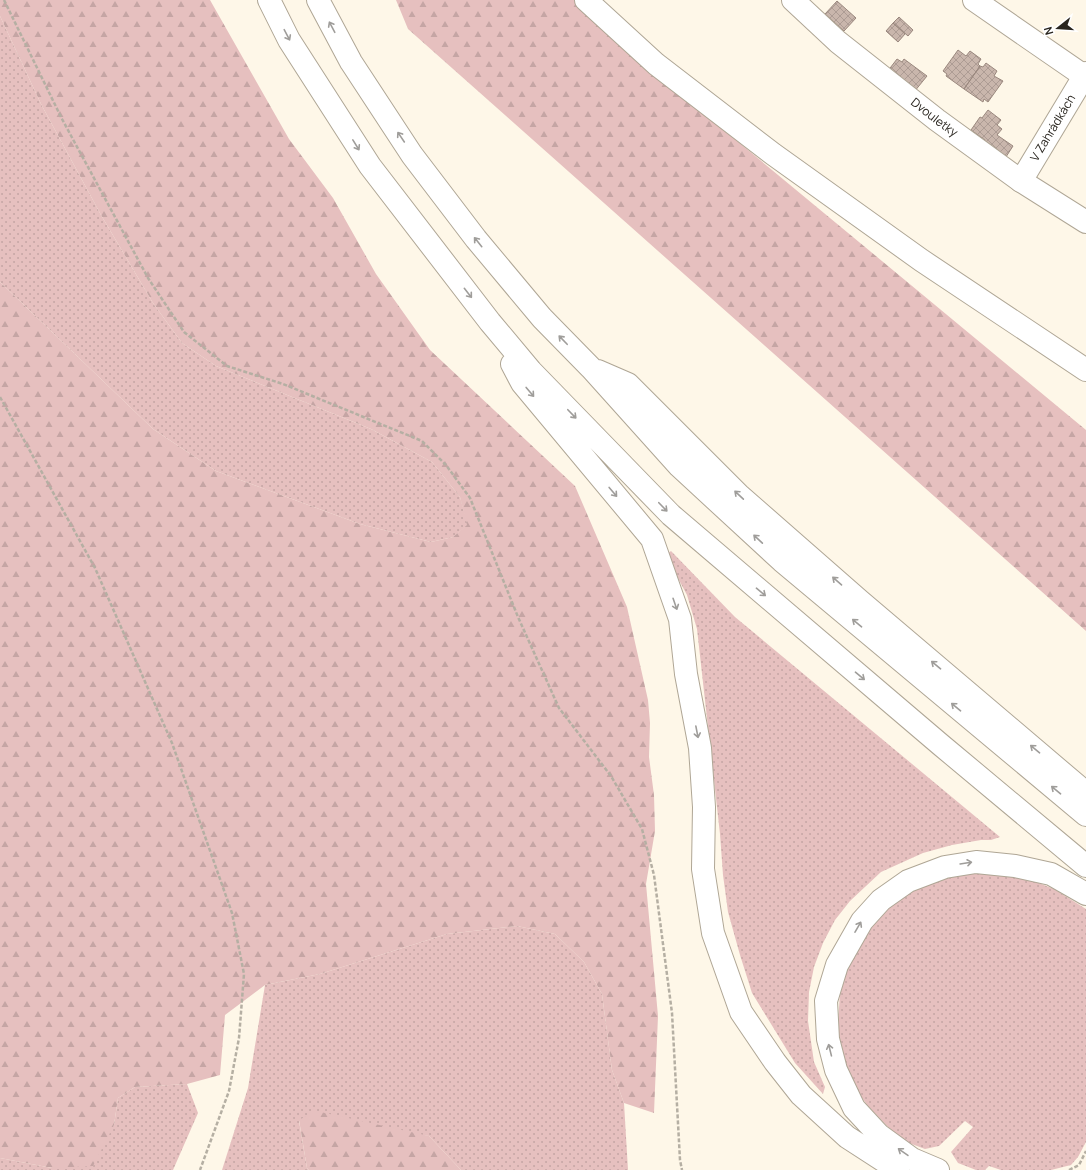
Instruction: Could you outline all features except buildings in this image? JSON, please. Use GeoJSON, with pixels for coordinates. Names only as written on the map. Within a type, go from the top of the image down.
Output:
{"type":"FeatureCollection","features":[{"type":"Feature","properties":{"kind":"main road"},"geometry":{"type":"LineString","coordinates":[[269,0],[290,40],[370,166],[490,322],[531,371],[671,515],[1086,866]]}},
{"type":"Feature","properties":{"kind":"main road"},"geometry":{"type":"LineString","coordinates":[[318,0],[351,62],[412,155],[476,239],[542,318],[591,368],[679,466],[782,561],[1086,815]]}},
{"type":"Feature","properties":{"kind":"main road"},"geometry":{"type":"LineString","coordinates":[[586,0],[656,64],[773,154],[921,260],[1086,370]]}},
{"type":"Feature","properties":{"kind":"main road","name":"Dvouletky"},"geometry":{"type":"LineString","coordinates":[[793,0],[838,42],[937,120],[1021,181],[1086,222]]}},
{"type":"Feature","properties":{"kind":"main road","name":"V Zahrádkách"},"geometry":{"type":"LineString","coordinates":[[974,0],[1085,74],[1021,181]]}},
{"type":"Feature","properties":{"kind":"main road"},"geometry":{"type":"LineString","coordinates":[[490,322],[522,383],[652,539],[680,620],[686,674],[700,748],[704,807],[703,869],[713,933],[741,1012],[775,1062],[801,1095],[848,1137],[898,1170]]}},
{"type":"Feature","properties":{"kind":"main road"},"geometry":{"type":"LineString","coordinates":[[591,368],[628,384],[740,495],[860,601],[1086,792]]}},
{"type":"Feature","properties":{"kind":"main road"},"geometry":{"type":"LineString","coordinates":[[938,1170],[912,1158],[879,1135],[854,1108],[836,1070],[828,1039],[826,1001],[837,965],[862,921],[881,900],[908,881],[945,867],[976,862],[1015,866],[1050,874],[1086,894]]}},
{"type":"Feature","properties":{"kind":"path"},"geometry":{"type":"LineString","coordinates":[[4,0],[62,119],[129,244],[148,278],[184,332],[227,366],[283,384],[422,441],[446,465],[470,498],[518,617],[559,708],[611,776],[642,829],[654,875],[672,1013],[680,1160],[682,1170]]}},
{"type":"Feature","properties":{"kind":"path"},"geometry":{"type":"LineString","coordinates":[[0,397],[94,568],[172,743],[232,913],[244,974],[239,1038],[229,1091],[200,1170]]}},
{"type":"Feature","properties":{"kind":"path"},"geometry":{"type":"LineString","coordinates":[[1069,1170],[1079,1165],[1086,1151]]}},
{"type":"Feature","properties":{"kind":"green space"},"geometry":{"type":"Polygon","coordinates":[[[0,0],[210,0],[289,139],[333,198],[376,274],[430,350],[575,486],[627,607],[648,700],[650,723],[649,757],[654,795],[655,831],[646,884],[658,1016],[654,1113],[624,1103],[612,1070],[602,994],[584,962],[555,934],[517,926],[447,934],[320,974],[265,985],[225,1015],[220,1075],[187,1084],[135,1087],[118,1098],[114,1125],[93,1166],[52,1168],[0,1158],[0,282],[153,429],[216,471],[360,524],[431,542],[453,537],[467,525],[460,497],[432,462],[371,429],[216,366],[182,343],[153,303],[101,215],[41,104],[0,16],[0,0]]]}},
{"type":"Feature","properties":{"kind":"green space"},"geometry":{"type":"Polygon","coordinates":[[[396,0],[574,0],[603,30],[1086,430],[1086,631],[408,29],[396,0]]]}},
{"type":"Feature","properties":{"kind":"green space"},"geometry":{"type":"Polygon","coordinates":[[[0,16],[41,104],[101,215],[153,303],[182,343],[216,366],[371,429],[432,462],[460,497],[468,525],[453,537],[431,542],[360,524],[216,471],[153,429],[0,282],[0,16]]]}},
{"type":"Feature","properties":{"kind":"green space"},"geometry":{"type":"Polygon","coordinates":[[[671,551],[735,617],[1000,837],[991,840],[981,840],[952,845],[923,853],[881,872],[850,901],[835,920],[823,943],[814,967],[809,992],[808,1021],[814,1062],[825,1087],[823,1094],[795,1063],[752,993],[740,955],[728,912],[723,875],[720,834],[697,629],[687,595],[667,554],[671,551]]]}},
{"type":"Feature","properties":{"kind":"green space"},"geometry":{"type":"Polygon","coordinates":[[[969,872],[1000,872],[1026,878],[1054,889],[1086,909],[1086,1142],[1078,1157],[1071,1165],[1051,1170],[1001,1170],[989,1166],[985,1170],[976,1170],[958,1163],[951,1152],[973,1127],[965,1121],[939,1146],[925,1149],[909,1143],[890,1129],[868,1106],[854,1087],[842,1057],[838,1025],[840,992],[848,964],[859,941],[888,907],[915,889],[944,877],[969,872]]]}},
{"type":"Feature","properties":{"kind":"green space"},"geometry":{"type":"Polygon","coordinates":[[[517,926],[555,934],[584,962],[602,994],[612,1070],[624,1103],[628,1170],[461,1170],[429,1136],[299,1121],[307,1168],[309,1170],[222,1170],[248,1088],[265,985],[320,974],[447,934],[517,926]]]}},
{"type":"Feature","properties":{"kind":"green space"},"geometry":{"type":"Polygon","coordinates":[[[187,1084],[198,1113],[173,1170],[0,1170],[0,1158],[52,1168],[114,1125],[118,1098],[135,1087],[187,1084]]]}},
{"type":"Feature","properties":{"kind":"green space"},"geometry":{"type":"Polygon","coordinates":[[[316,1111],[429,1136],[461,1170],[309,1170],[307,1168],[299,1120],[316,1111]]]}}]}
